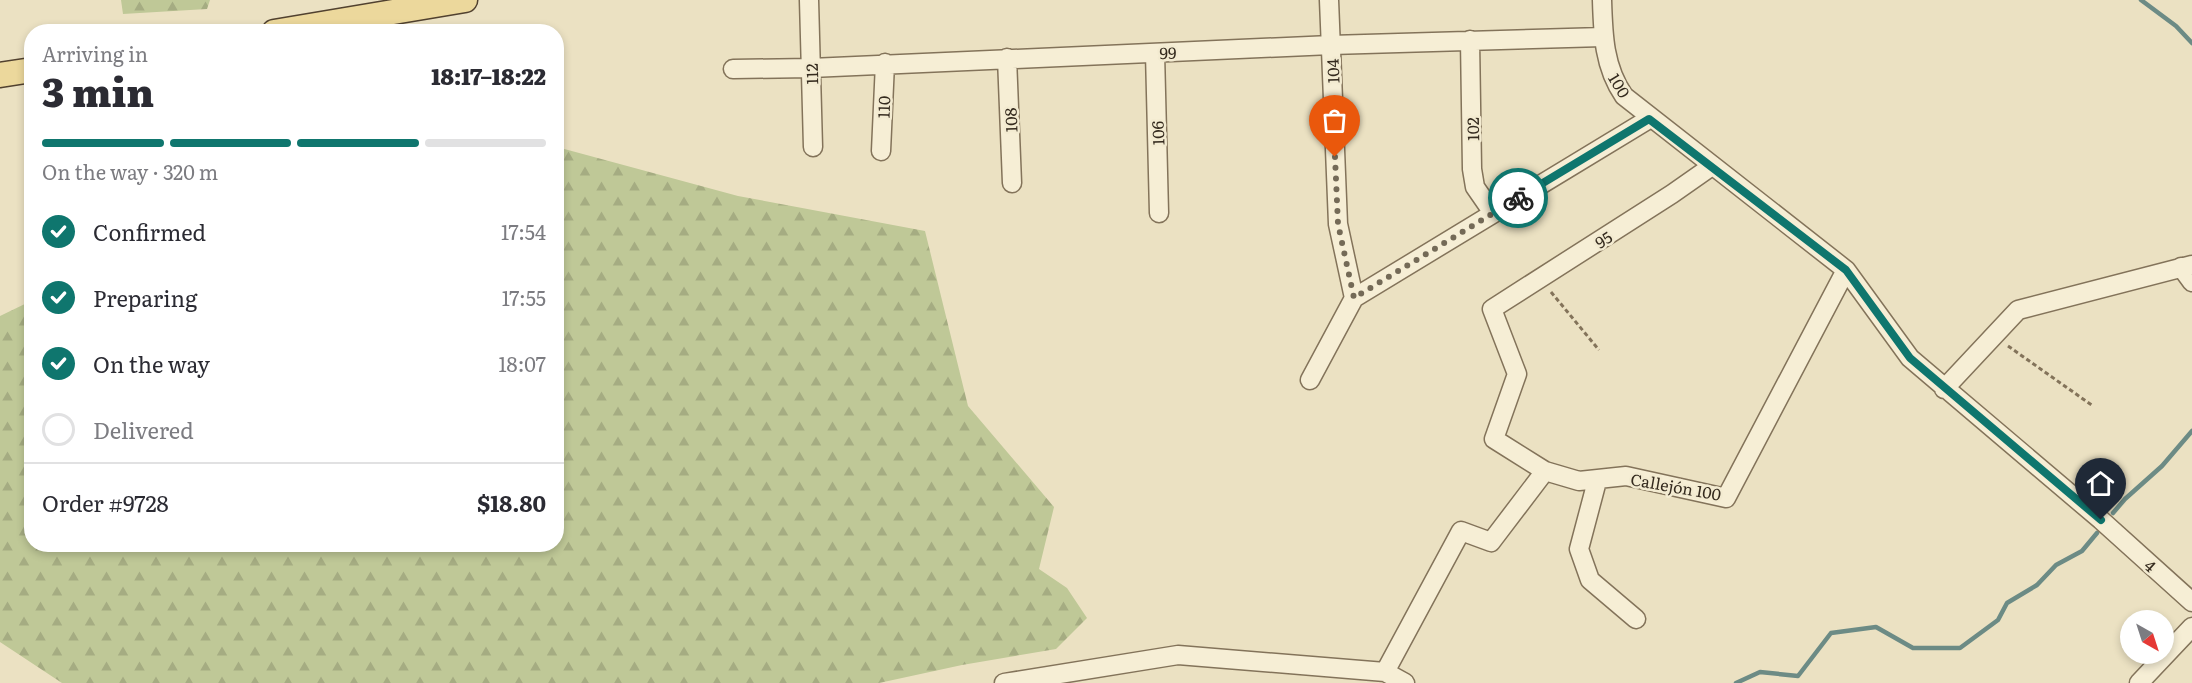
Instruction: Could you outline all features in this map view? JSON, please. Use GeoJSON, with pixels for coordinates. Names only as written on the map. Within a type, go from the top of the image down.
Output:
{"type":"FeatureCollection","features":[{"type":"Feature","properties":{"kind":"main road"},"geometry":{"type":"LineString","coordinates":[[322,24],[465,0]]}},
{"type":"Feature","properties":{"kind":"main road"},"geometry":{"type":"LineString","coordinates":[[0,75],[24,71]]}},
{"type":"Feature","properties":{"kind":"street","name":"112"},"geometry":{"type":"LineString","coordinates":[[809,0],[813,147]]}},
{"type":"Feature","properties":{"kind":"street","name":"104"},"geometry":{"type":"LineString","coordinates":[[1329,0],[1338,224],[1354,298]]}},
{"type":"Feature","properties":{"kind":"street","name":"100"},"geometry":{"type":"LineString","coordinates":[[1602,0],[1603,37],[1611,78],[1624,96],[1649,119],[1846,270],[1910,358],[1944,389]]}},
{"type":"Feature","properties":{"kind":"street","name":"99"},"geometry":{"type":"LineString","coordinates":[[733,69],[811,68],[1331,45],[1603,37]]}},
{"type":"Feature","properties":{"kind":"street","name":"102"},"geometry":{"type":"LineString","coordinates":[[1470,40],[1472,169],[1475,188],[1493,213]]}},
{"type":"Feature","properties":{"kind":"street","name":"106"},"geometry":{"type":"LineString","coordinates":[[1155,53],[1159,213]]}},
{"type":"Feature","properties":{"kind":"street","name":"108"},"geometry":{"type":"LineString","coordinates":[[1007,58],[1012,183]]}},
{"type":"Feature","properties":{"kind":"street","name":"110"},"geometry":{"type":"LineString","coordinates":[[881,151],[885,63]]}},
{"type":"Feature","properties":{"kind":"street"},"geometry":{"type":"LineString","coordinates":[[1310,380],[1354,298],[1649,119]]}},
{"type":"Feature","properties":{"kind":"street","name":"95"},"geometry":{"type":"LineString","coordinates":[[1492,309],[1712,166]]}},
{"type":"Feature","properties":{"kind":"street","name":"Callejón 100"},"geometry":{"type":"LineString","coordinates":[[1492,309],[1518,374],[1494,439],[1545,471],[1579,481],[1626,477],[1726,498],[1846,270]]}},
{"type":"Feature","properties":{"kind":"street"},"geometry":{"type":"LineString","coordinates":[[1944,389],[2019,310],[2188,271]]}},
{"type":"Feature","properties":{"kind":"street","name":"4"},"geometry":{"type":"LineString","coordinates":[[1944,389],[2101,520],[2192,602]]}},
{"type":"Feature","properties":{"kind":"street"},"geometry":{"type":"LineString","coordinates":[[1385,672],[1461,531],[1491,542],[1545,471]]}},
{"type":"Feature","properties":{"kind":"street"},"geometry":{"type":"LineString","coordinates":[[1597,481],[1579,549],[1590,580],[1636,619]]}},
{"type":"Feature","properties":{"kind":"street"},"geometry":{"type":"LineString","coordinates":[[2139,683],[2192,627]]}},
{"type":"Feature","properties":{"kind":"street"},"geometry":{"type":"LineString","coordinates":[[1004,683],[1178,655],[1385,672],[1405,683]]}},
{"type":"Feature","properties":{"kind":"path"},"geometry":{"type":"LineString","coordinates":[[1540,279],[1599,350]]}},
{"type":"Feature","properties":{"kind":"path"},"geometry":{"type":"LineString","coordinates":[[1995,336],[2093,406]]}},
{"type":"Feature","properties":{"kind":"green space"},"geometry":{"type":"Polygon","coordinates":[[[121,0],[210,0],[207,9],[123,14],[121,0]]]}},
{"type":"Feature","properties":{"kind":"green space"},"geometry":{"type":"Polygon","coordinates":[[[564,149],[738,196],[925,231],[968,406],[1054,507],[1039,569],[1067,588],[1087,618],[1056,649],[962,665],[879,683],[62,683],[0,642],[0,316],[24,304],[24,552],[564,552],[564,149]]]}},
{"type":"Feature","properties":{"kind":"waterway"},"geometry":{"type":"LineString","coordinates":[[2141,0],[2176,26],[2192,43]]}},
{"type":"Feature","properties":{"kind":"waterway"},"geometry":{"type":"LineString","coordinates":[[2113,513],[2162,466],[2192,431]]}},
{"type":"Feature","properties":{"kind":"waterway"},"geometry":{"type":"LineString","coordinates":[[1736,683],[1760,672],[1798,676],[1831,633],[1876,627],[1913,648],[1960,648],[1998,620],[2007,603],[2037,585],[2056,565],[2082,551],[2097,533]]}},
{"type":"Feature","properties":{"kind":"way so far"},"geometry":{"type":"LineString","coordinates":[[1335,157],[1338,224],[1354,298],[1518,198]]}},
{"type":"Feature","properties":{"kind":"route"},"geometry":{"type":"LineString","coordinates":[[1518,198],[1649,119],[1846,270],[1910,358],[2101,520]]}}]}
